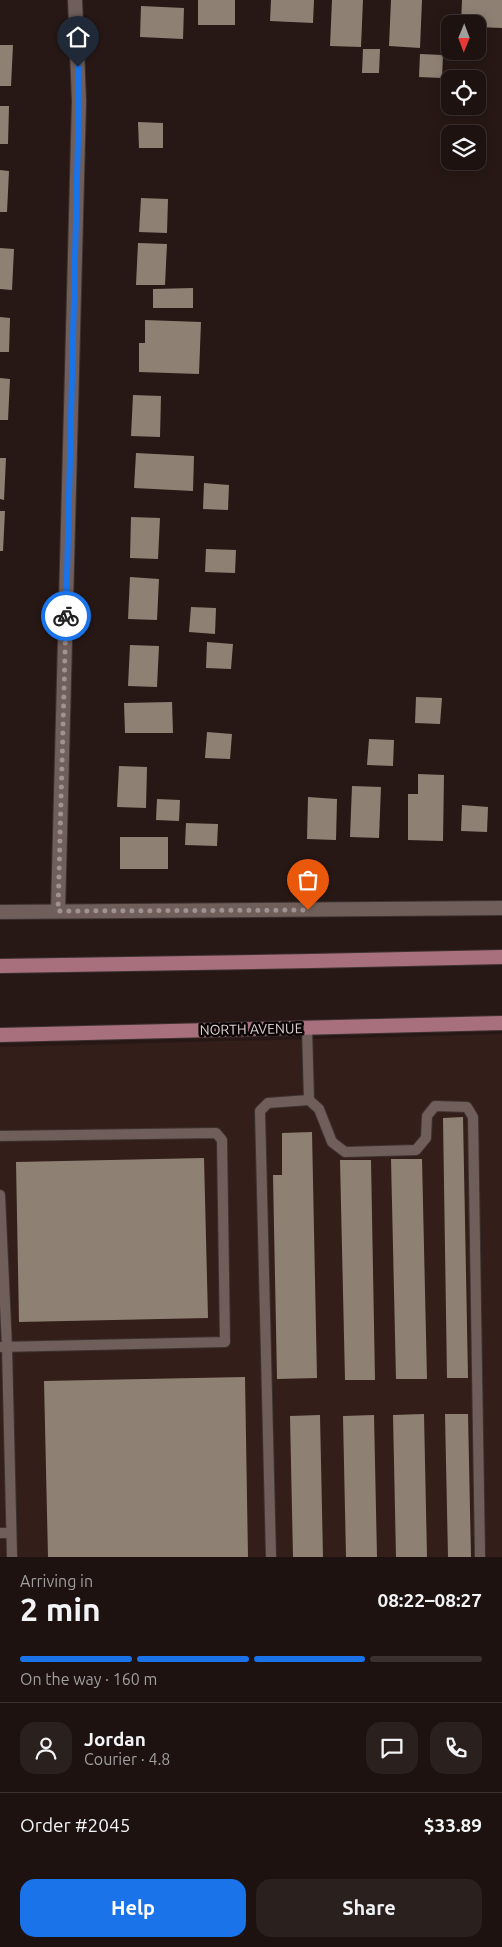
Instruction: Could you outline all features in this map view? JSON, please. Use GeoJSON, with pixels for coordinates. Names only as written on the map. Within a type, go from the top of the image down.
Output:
{"type":"FeatureCollection","features":[{"type":"Feature","properties":{"kind":"main road"},"geometry":{"type":"LineString","coordinates":[[0,966],[312,962],[502,957]]}},
{"type":"Feature","properties":{"kind":"main road","name":"NORTH AVENUE"},"geometry":{"type":"LineString","coordinates":[[0,1035],[502,1024]]}},
{"type":"Feature","properties":{"kind":"street"},"geometry":{"type":"LineString","coordinates":[[58,911],[79,111],[75,0]]}},
{"type":"Feature","properties":{"kind":"street"},"geometry":{"type":"LineString","coordinates":[[0,912],[502,908]]}},
{"type":"Feature","properties":{"kind":"lane"},"geometry":{"type":"LineString","coordinates":[[307,1028],[309,1100],[318,1109],[332,1142],[346,1152],[416,1150],[426,1138],[427,1116],[435,1106],[467,1107],[473,1117],[480,1557]]}},
{"type":"Feature","properties":{"kind":"lane"},"geometry":{"type":"LineString","coordinates":[[271,1557],[260,1111],[268,1103],[309,1100]]}},
{"type":"Feature","properties":{"kind":"lane"},"geometry":{"type":"LineString","coordinates":[[0,1136],[216,1133],[222,1140],[225,1342],[4,1347]]}},
{"type":"Feature","properties":{"kind":"lane"},"geometry":{"type":"LineString","coordinates":[[0,1195],[12,1557]]}},
{"type":"Feature","properties":{"kind":"lane"},"geometry":{"type":"LineString","coordinates":[[0,1533],[11,1533]]}},
{"type":"Feature","properties":{"kind":"shaded area"},"geometry":{"type":"Polygon","coordinates":[[[502,1034],[502,1557],[0,1557],[0,1047],[502,1034]]]}},
{"type":"Feature","properties":{"kind":"building"},"geometry":{"type":"Polygon","coordinates":[[[198,0],[235,0],[235,25],[198,25],[198,0]]]}},
{"type":"Feature","properties":{"kind":"building"},"geometry":{"type":"Polygon","coordinates":[[[271,0],[314,0],[313,23],[270,21],[271,0]]]}},
{"type":"Feature","properties":{"kind":"building"},"geometry":{"type":"Polygon","coordinates":[[[332,0],[363,0],[361,47],[330,46],[332,0]]]}},
{"type":"Feature","properties":{"kind":"building"},"geometry":{"type":"Polygon","coordinates":[[[391,0],[422,0],[420,48],[389,46],[391,0]]]}},
{"type":"Feature","properties":{"kind":"building"},"geometry":{"type":"Polygon","coordinates":[[[462,0],[502,0],[502,28],[486,27],[486,15],[461,15],[462,0]]]}},
{"type":"Feature","properties":{"kind":"building"},"geometry":{"type":"Polygon","coordinates":[[[141,6],[184,8],[183,39],[140,37],[141,6]]]}},
{"type":"Feature","properties":{"kind":"building"},"geometry":{"type":"Polygon","coordinates":[[[0,45],[13,45],[11,86],[0,86],[0,45]]]}},
{"type":"Feature","properties":{"kind":"building"},"geometry":{"type":"Polygon","coordinates":[[[363,49],[380,49],[379,73],[362,73],[363,49]]]}},
{"type":"Feature","properties":{"kind":"building"},"geometry":{"type":"Polygon","coordinates":[[[420,54],[441,55],[441,60],[443,60],[441,78],[419,77],[420,54]]]}},
{"type":"Feature","properties":{"kind":"building"},"geometry":{"type":"Polygon","coordinates":[[[0,106],[9,106],[8,144],[0,144],[0,106]]]}},
{"type":"Feature","properties":{"kind":"building"},"geometry":{"type":"Polygon","coordinates":[[[138,122],[163,123],[163,148],[139,148],[138,122]]]}},
{"type":"Feature","properties":{"kind":"building"},"geometry":{"type":"Polygon","coordinates":[[[0,170],[9,171],[7,212],[0,212],[0,170]]]}},
{"type":"Feature","properties":{"kind":"building"},"geometry":{"type":"Polygon","coordinates":[[[141,198],[168,199],[167,233],[139,232],[141,198]]]}},
{"type":"Feature","properties":{"kind":"building"},"geometry":{"type":"Polygon","coordinates":[[[138,243],[167,244],[165,285],[136,285],[138,243]]]}},
{"type":"Feature","properties":{"kind":"building"},"geometry":{"type":"Polygon","coordinates":[[[0,248],[14,249],[12,290],[0,289],[0,248]]]}},
{"type":"Feature","properties":{"kind":"building"},"geometry":{"type":"Polygon","coordinates":[[[193,288],[193,308],[153,308],[153,289],[193,288]]]}},
{"type":"Feature","properties":{"kind":"building"},"geometry":{"type":"Polygon","coordinates":[[[0,317],[10,318],[9,352],[0,352],[0,317]]]}},
{"type":"Feature","properties":{"kind":"building"},"geometry":{"type":"Polygon","coordinates":[[[145,320],[201,322],[199,374],[139,372],[139,343],[145,343],[145,320]]]}},
{"type":"Feature","properties":{"kind":"building"},"geometry":{"type":"Polygon","coordinates":[[[0,378],[10,379],[8,420],[0,420],[0,378]]]}},
{"type":"Feature","properties":{"kind":"building"},"geometry":{"type":"Polygon","coordinates":[[[133,395],[161,396],[160,437],[131,436],[133,395]]]}},
{"type":"Feature","properties":{"kind":"building"},"geometry":{"type":"Polygon","coordinates":[[[136,453],[194,456],[193,491],[134,488],[136,453]]]}},
{"type":"Feature","properties":{"kind":"building"},"geometry":{"type":"Polygon","coordinates":[[[0,458],[6,458],[4,500],[0,499],[0,458]]]}},
{"type":"Feature","properties":{"kind":"building"},"geometry":{"type":"Polygon","coordinates":[[[204,483],[229,485],[228,510],[203,509],[204,483]]]}},
{"type":"Feature","properties":{"kind":"building"},"geometry":{"type":"Polygon","coordinates":[[[0,511],[5,511],[3,551],[0,551],[0,511]]]}},
{"type":"Feature","properties":{"kind":"building"},"geometry":{"type":"Polygon","coordinates":[[[131,517],[160,518],[158,559],[130,558],[131,517]]]}},
{"type":"Feature","properties":{"kind":"building"},"geometry":{"type":"Polygon","coordinates":[[[206,549],[236,550],[235,573],[205,572],[206,549]]]}},
{"type":"Feature","properties":{"kind":"building"},"geometry":{"type":"Polygon","coordinates":[[[130,577],[159,579],[157,620],[128,619],[130,577]]]}},
{"type":"Feature","properties":{"kind":"building"},"geometry":{"type":"Polygon","coordinates":[[[191,607],[216,608],[215,634],[189,632],[191,607]]]}},
{"type":"Feature","properties":{"kind":"building"},"geometry":{"type":"Polygon","coordinates":[[[207,642],[233,644],[231,669],[206,668],[207,642]]]}},
{"type":"Feature","properties":{"kind":"building"},"geometry":{"type":"Polygon","coordinates":[[[130,645],[159,646],[157,687],[128,686],[130,645]]]}},
{"type":"Feature","properties":{"kind":"building"},"geometry":{"type":"Polygon","coordinates":[[[416,697],[442,698],[440,724],[415,723],[416,697]]]}},
{"type":"Feature","properties":{"kind":"building"},"geometry":{"type":"Polygon","coordinates":[[[172,702],[173,733],[125,733],[124,703],[172,702]]]}},
{"type":"Feature","properties":{"kind":"building"},"geometry":{"type":"Polygon","coordinates":[[[207,732],[232,734],[230,759],[205,758],[207,732]]]}},
{"type":"Feature","properties":{"kind":"building"},"geometry":{"type":"Polygon","coordinates":[[[369,739],[394,740],[393,766],[367,765],[369,739]]]}},
{"type":"Feature","properties":{"kind":"building"},"geometry":{"type":"Polygon","coordinates":[[[119,766],[147,767],[146,808],[117,807],[119,766]]]}},
{"type":"Feature","properties":{"kind":"building"},"geometry":{"type":"Polygon","coordinates":[[[418,774],[444,775],[443,841],[408,840],[408,794],[418,794],[418,774]]]}},
{"type":"Feature","properties":{"kind":"building"},"geometry":{"type":"Polygon","coordinates":[[[352,786],[381,787],[379,838],[350,837],[352,786]]]}},
{"type":"Feature","properties":{"kind":"building"},"geometry":{"type":"Polygon","coordinates":[[[308,797],[337,799],[336,840],[307,839],[308,797]]]}},
{"type":"Feature","properties":{"kind":"building"},"geometry":{"type":"Polygon","coordinates":[[[157,799],[180,800],[179,821],[156,820],[157,799]]]}},
{"type":"Feature","properties":{"kind":"building"},"geometry":{"type":"Polygon","coordinates":[[[462,805],[488,807],[487,832],[461,831],[462,805]]]}},
{"type":"Feature","properties":{"kind":"building"},"geometry":{"type":"Polygon","coordinates":[[[186,823],[218,824],[217,846],[185,845],[186,823]]]}},
{"type":"Feature","properties":{"kind":"building"},"geometry":{"type":"Polygon","coordinates":[[[120,837],[168,837],[168,869],[120,869],[120,837]]]}},
{"type":"Feature","properties":{"kind":"building"},"geometry":{"type":"Polygon","coordinates":[[[463,1117],[468,1378],[447,1378],[443,1118],[463,1117]]]}},
{"type":"Feature","properties":{"kind":"building"},"geometry":{"type":"Polygon","coordinates":[[[312,1132],[317,1378],[277,1379],[273,1175],[282,1175],[282,1133],[312,1132]]]}},
{"type":"Feature","properties":{"kind":"building"},"geometry":{"type":"Polygon","coordinates":[[[204,1158],[208,1318],[19,1322],[16,1162],[204,1158]]]}},
{"type":"Feature","properties":{"kind":"building"},"geometry":{"type":"Polygon","coordinates":[[[391,1159],[422,1159],[427,1379],[396,1379],[391,1159]]]}},
{"type":"Feature","properties":{"kind":"building"},"geometry":{"type":"Polygon","coordinates":[[[340,1160],[371,1160],[375,1380],[345,1380],[340,1160]]]}},
{"type":"Feature","properties":{"kind":"building"},"geometry":{"type":"Polygon","coordinates":[[[245,1377],[248,1557],[48,1557],[44,1381],[245,1377]]]}},
{"type":"Feature","properties":{"kind":"building"},"geometry":{"type":"Polygon","coordinates":[[[424,1414],[427,1557],[396,1557],[393,1415],[424,1414]]]}},
{"type":"Feature","properties":{"kind":"building"},"geometry":{"type":"Polygon","coordinates":[[[445,1414],[468,1414],[471,1557],[448,1557],[445,1414]]]}},
{"type":"Feature","properties":{"kind":"building"},"geometry":{"type":"Polygon","coordinates":[[[320,1415],[323,1557],[293,1557],[290,1416],[320,1415]]]}},
{"type":"Feature","properties":{"kind":"building"},"geometry":{"type":"Polygon","coordinates":[[[374,1415],[377,1557],[346,1557],[343,1416],[374,1415]]]}},
{"type":"Feature","properties":{"kind":"way so far"},"geometry":{"type":"LineString","coordinates":[[66,616],[58,911],[308,910]]}},
{"type":"Feature","properties":{"kind":"route"},"geometry":{"type":"LineString","coordinates":[[66,616],[79,101],[78,67]]}}]}
